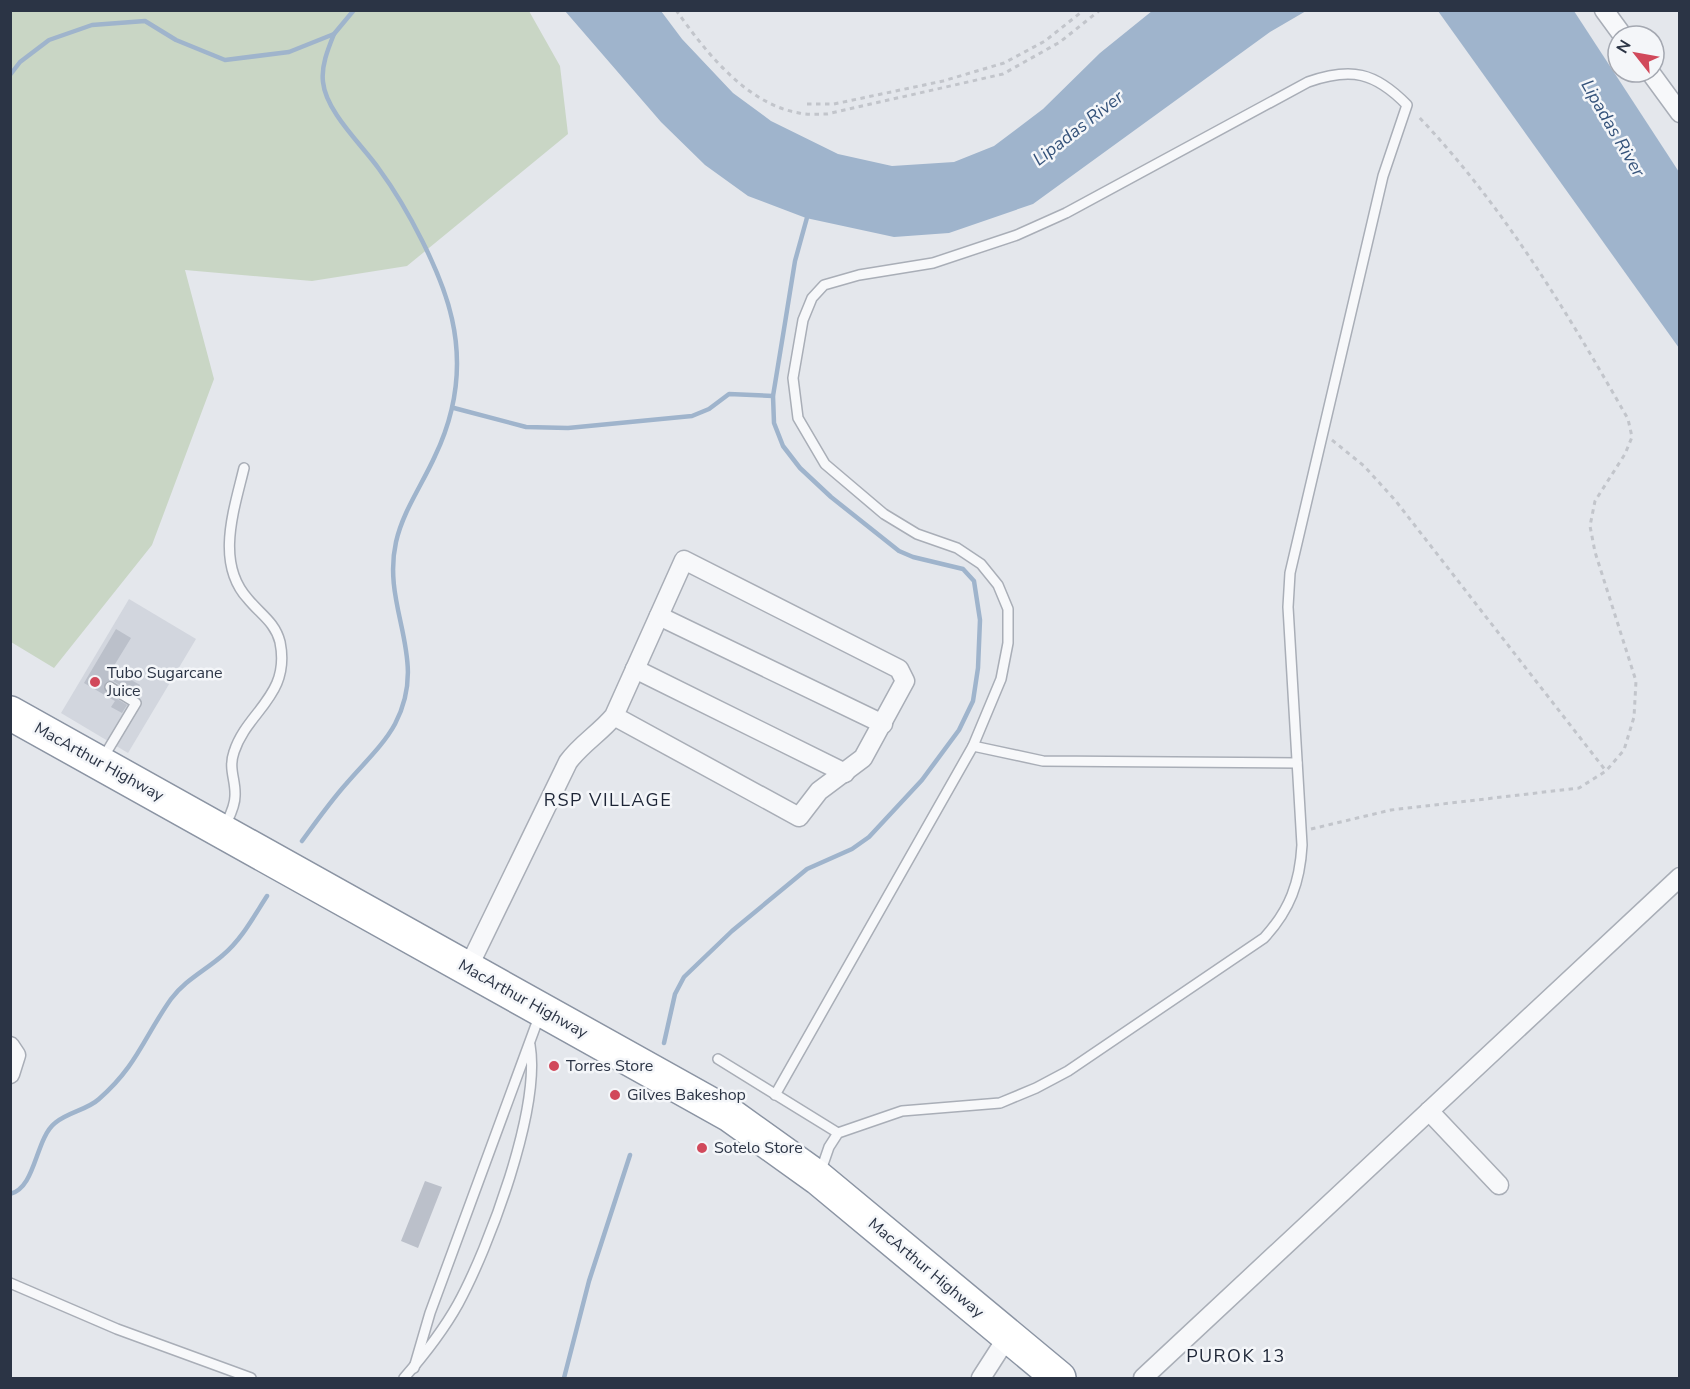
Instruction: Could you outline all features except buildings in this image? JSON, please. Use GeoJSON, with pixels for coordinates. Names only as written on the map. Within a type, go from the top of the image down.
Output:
{"type":"FeatureCollection","features":[{"type":"Feature","properties":{"kind":"highway","name":"MacArthur Highway"},"geometry":{"type":"LineString","coordinates":[[10,713],[730,1115],[818,1178],[1059,1378]]}},
{"type":"Feature","properties":{"kind":"street"},"geometry":{"type":"LineString","coordinates":[[1604,10],[1614,24]]}},
{"type":"Feature","properties":{"kind":"street"},"geometry":{"type":"LineString","coordinates":[[1659,84],[1680,113]]}},
{"type":"Feature","properties":{"kind":"street"},"geometry":{"type":"LineString","coordinates":[[468,968],[568,762],[578,749],[605,727],[614,716],[684,560],[899,669],[904,675],[903,689],[863,758],[819,791],[799,817],[614,716]]}},
{"type":"Feature","properties":{"kind":"street"},"geometry":{"type":"LineString","coordinates":[[659,616],[883,724]]}},
{"type":"Feature","properties":{"kind":"street"},"geometry":{"type":"LineString","coordinates":[[635,669],[845,773]]}},
{"type":"Feature","properties":{"kind":"street"},"geometry":{"type":"LineString","coordinates":[[1143,1378],[1680,877]]}},
{"type":"Feature","properties":{"kind":"street"},"geometry":{"type":"LineString","coordinates":[[10,1047],[16,1055],[16,1063],[10,1074]]}},
{"type":"Feature","properties":{"kind":"street"},"geometry":{"type":"LineString","coordinates":[[1429,1111],[1499,1185]]}},
{"type":"Feature","properties":{"kind":"street"},"geometry":{"type":"LineString","coordinates":[[981,1378],[1008,1336]]}},
{"type":"Feature","properties":{"kind":"lane"},"geometry":{"type":"LineString","coordinates":[[775,1095],[973,746],[1001,679],[1008,643],[1008,609],[998,585],[981,564],[957,548],[916,534],[884,514],[825,464],[798,418],[793,378],[802,320],[812,298],[824,285],[859,275],[933,263],[1017,235],[1066,213],[1308,82],[1334,73],[1353,72],[1375,79],[1392,88],[1407,105],[1383,176],[1290,573],[1288,608],[1301,863],[1297,883],[1279,921],[1264,938],[1068,1071],[1036,1088],[1000,1103],[902,1111],[838,1133],[829,1147],[818,1178]]}},
{"type":"Feature","properties":{"kind":"lane"},"geometry":{"type":"LineString","coordinates":[[222,831],[235,803],[230,774],[234,751],[242,733],[271,697],[280,665],[280,644],[274,626],[248,599],[235,581],[230,563],[230,533],[244,468]]}},
{"type":"Feature","properties":{"kind":"lane"},"geometry":{"type":"LineString","coordinates":[[100,763],[136,702],[110,687]]}},
{"type":"Feature","properties":{"kind":"lane"},"geometry":{"type":"LineString","coordinates":[[973,746],[1043,761],[1297,763]]}},
{"type":"Feature","properties":{"kind":"lane"},"geometry":{"type":"LineString","coordinates":[[414,1368],[430,1313],[541,1010]]}},
{"type":"Feature","properties":{"kind":"lane"},"geometry":{"type":"LineString","coordinates":[[404,1378],[414,1368],[458,1304],[476,1267],[494,1218],[524,1118],[532,1063],[529,1043]]}},
{"type":"Feature","properties":{"kind":"lane"},"geometry":{"type":"LineString","coordinates":[[718,1059],[838,1133]]}},
{"type":"Feature","properties":{"kind":"lane"},"geometry":{"type":"LineString","coordinates":[[10,1283],[117,1329],[251,1378]]}},
{"type":"Feature","properties":{"kind":"path"},"geometry":{"type":"LineString","coordinates":[[676,10],[704,48],[762,99],[800,113],[827,114],[1003,74],[1060,42],[1100,10]]}},
{"type":"Feature","properties":{"kind":"path"},"geometry":{"type":"LineString","coordinates":[[807,104],[834,104],[943,81],[1004,63],[1045,41],[1084,10]]}},
{"type":"Feature","properties":{"kind":"path"},"geometry":{"type":"LineString","coordinates":[[1301,832],[1391,810],[1579,788],[1606,771],[1624,750],[1634,717],[1636,681],[1595,552],[1590,526],[1595,501],[1625,454],[1632,437],[1628,419],[1508,224],[1460,163],[1407,105]]}},
{"type":"Feature","properties":{"kind":"path"},"geometry":{"type":"LineString","coordinates":[[1324,433],[1364,466],[1395,500],[1606,771]]}},
{"type":"Feature","properties":{"kind":"shaded area"},"geometry":{"type":"Polygon","coordinates":[[[129,599],[196,639],[128,753],[61,713],[129,599]]]}},
{"type":"Feature","properties":{"kind":"green space"},"geometry":{"type":"Polygon","coordinates":[[[11,10],[529,11],[560,66],[568,134],[407,266],[312,281],[185,270],[214,379],[152,545],[54,668],[11,642],[11,10]]]}},
{"type":"Feature","properties":{"kind":"water","name":"Lipadas River"},"geometry":{"type":"Polygon","coordinates":[[[565,11],[661,11],[682,39],[733,93],[771,121],[838,154],[892,166],[954,162],[994,146],[1043,109],[1100,53],[1152,11],[1306,11],[1270,32],[1033,204],[949,233],[894,237],[806,218],[748,196],[705,165],[661,122],[565,11]]]}},
{"type":"Feature","properties":{"kind":"water","name":"Lipadas River"},"geometry":{"type":"Polygon","coordinates":[[[1438,11],[1574,11],[1606,60],[1606,84],[1622,84],[1679,172],[1679,348],[1438,11]]]}},
{"type":"Feature","properties":{"kind":"waterway"},"geometry":{"type":"LineString","coordinates":[[10,75],[20,62],[49,40],[92,25],[145,21],[176,40],[225,60],[289,52],[334,34],[354,10]]}},
{"type":"Feature","properties":{"kind":"waterway"},"geometry":{"type":"LineString","coordinates":[[302,841],[334,798],[385,740],[395,724],[404,700],[408,677],[407,655],[394,589],[393,566],[396,542],[408,509],[430,467],[448,423],[453,406],[457,372],[452,319],[432,261],[390,184],[346,128],[326,93],[323,70],[334,34]]}},
{"type":"Feature","properties":{"kind":"waterway"},"geometry":{"type":"LineString","coordinates":[[664,1043],[675,994],[684,977],[732,931],[807,869],[852,849],[869,837],[922,780],[959,730],[973,701],[978,668],[980,620],[974,581],[963,569],[913,557],[899,551],[831,497],[800,468],[783,446],[774,423],[773,396],[795,261],[808,214]]}},
{"type":"Feature","properties":{"kind":"waterway"},"geometry":{"type":"LineString","coordinates":[[454,408],[526,427],[568,428],[692,416],[709,409],[729,394],[773,396]]}},
{"type":"Feature","properties":{"kind":"waterway"},"geometry":{"type":"LineString","coordinates":[[10,1194],[19,1190],[25,1183],[48,1130],[60,1119],[94,1103],[112,1087],[131,1063],[171,999],[183,986],[230,949],[267,896]]}},
{"type":"Feature","properties":{"kind":"waterway"},"geometry":{"type":"LineString","coordinates":[[564,1378],[589,1281],[630,1155]]}},
{"type":"Feature","properties":{"kind":"place","name":"Tubo Sugarcane Juice"},"geometry":{"type":"Point","coordinates":[95,682]}},
{"type":"Feature","properties":{"kind":"place","name":"Torres Store"},"geometry":{"type":"Point","coordinates":[554,1066]}},
{"type":"Feature","properties":{"kind":"place","name":"Gilves Bakeshop"},"geometry":{"type":"Point","coordinates":[615,1095]}},
{"type":"Feature","properties":{"kind":"place","name":"Sotelo Store"},"geometry":{"type":"Point","coordinates":[702,1148]}},
{"type":"Feature","properties":{"kind":"district","name":"RSP VILLAGE"},"geometry":{"type":"Point","coordinates":[608,800]}},
{"type":"Feature","properties":{"kind":"district","name":"PUROK 13"},"geometry":{"type":"Point","coordinates":[1236,1356]}}]}
